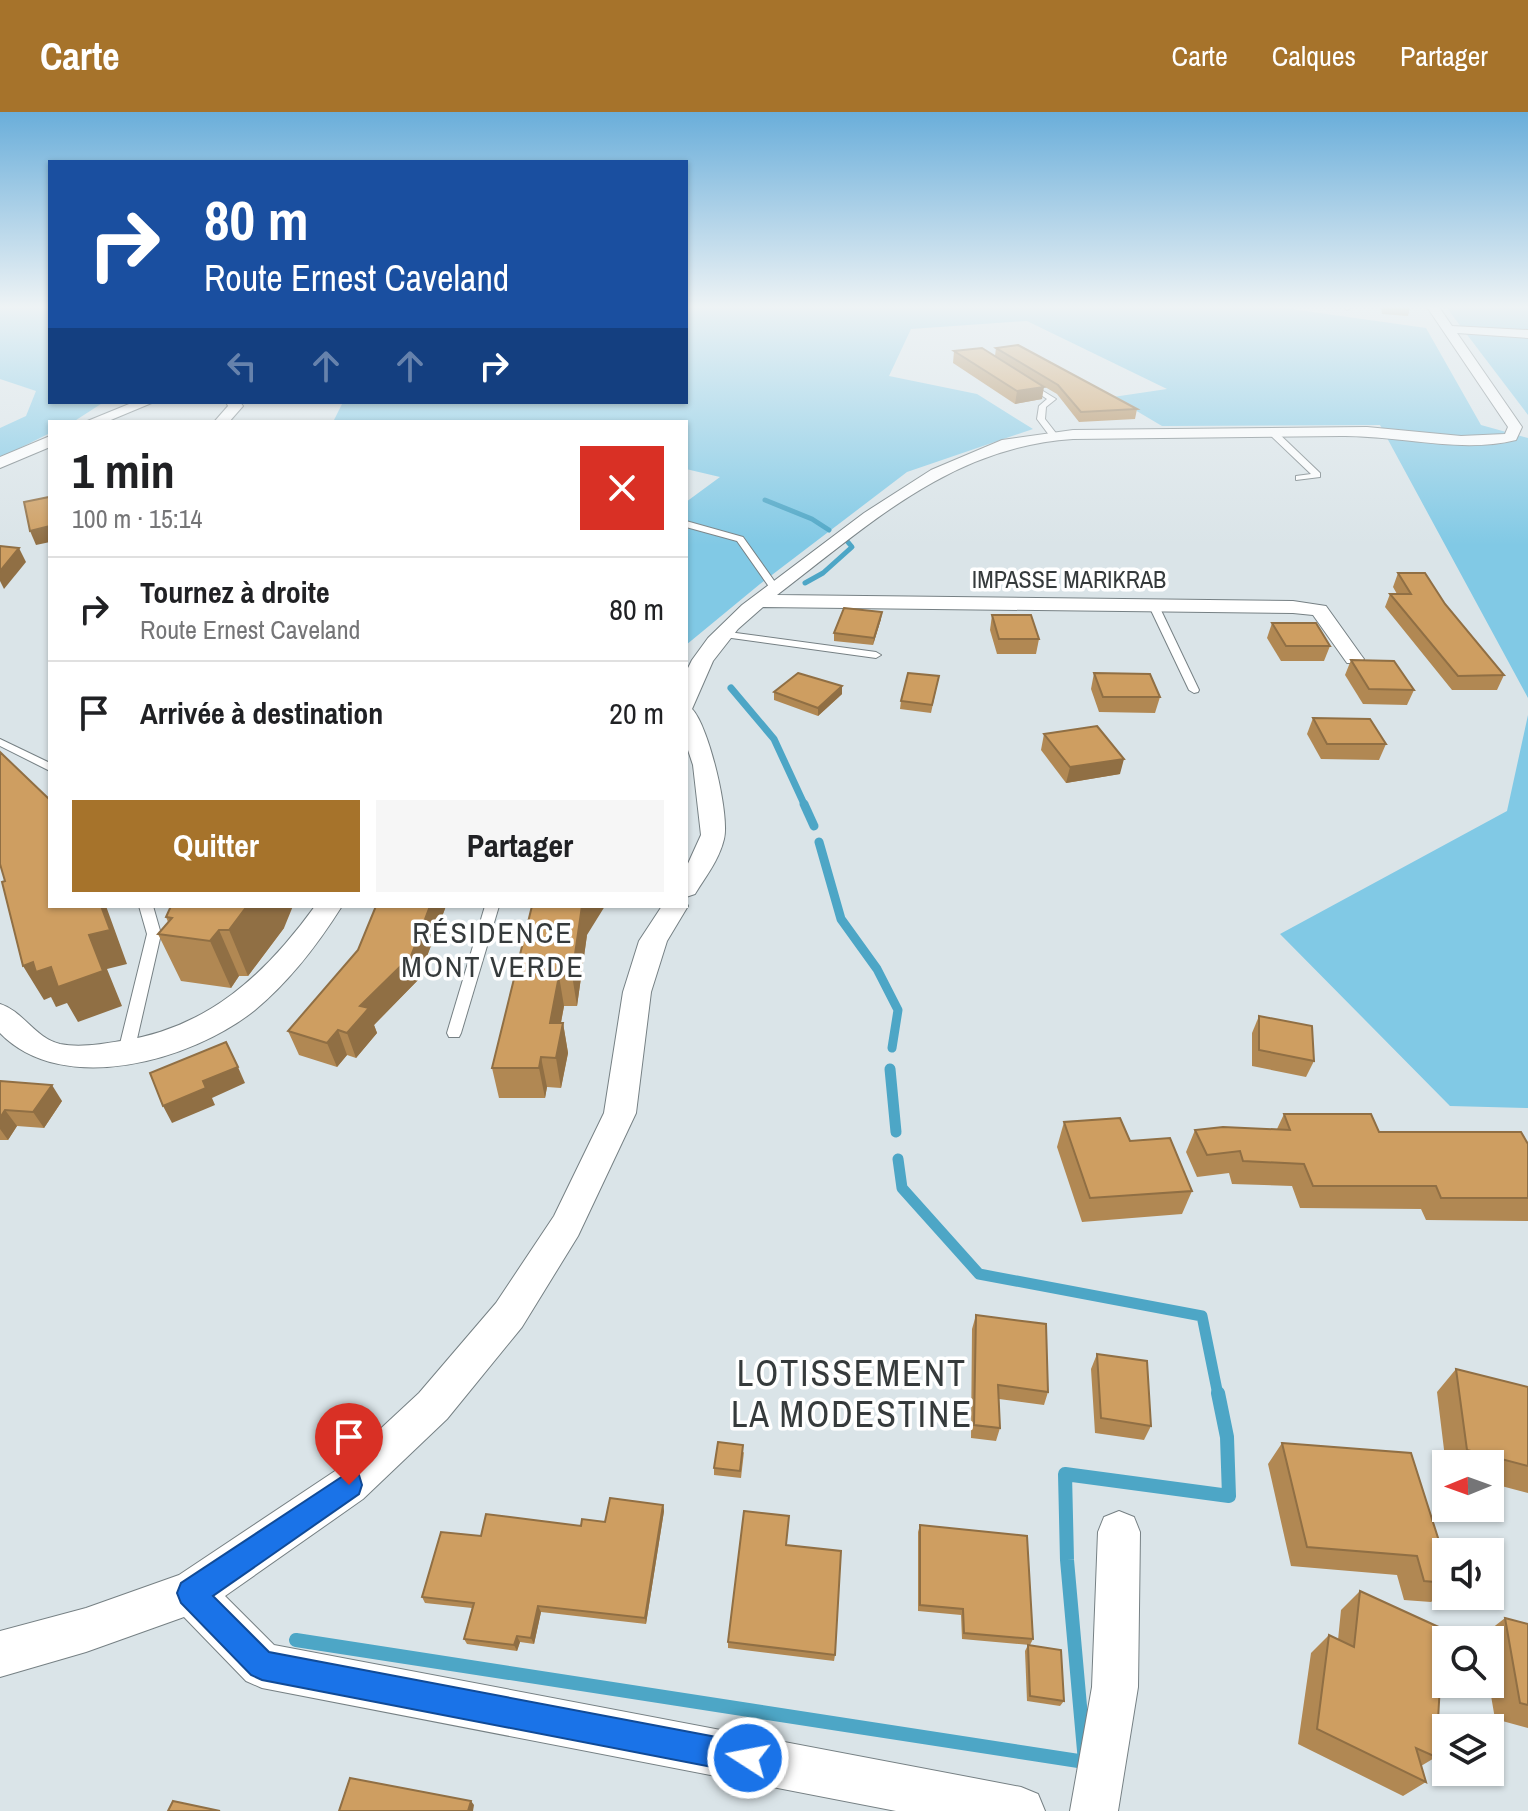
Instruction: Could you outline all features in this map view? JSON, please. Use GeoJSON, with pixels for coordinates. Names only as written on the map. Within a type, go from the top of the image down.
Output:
{"type":"FeatureCollection","features":[{"type":"Feature","properties":{"kind":"street"},"geometry":{"type":"LineString","coordinates":[[688,694],[700,659],[721,634],[767,595],[908,487],[990,449],[1055,437],[1272,432],[1383,431],[1482,441],[1511,437],[1515,427],[1487,386]]}},
{"type":"Feature","properties":{"kind":"street"},"geometry":{"type":"LineString","coordinates":[[98,420],[142,404]]}},
{"type":"Feature","properties":{"kind":"street"},"geometry":{"type":"LineString","coordinates":[[223,420],[234,411],[234,404]]}},
{"type":"Feature","properties":{"kind":"street"},"geometry":{"type":"LineString","coordinates":[[0,463],[48,442]]}},
{"type":"Feature","properties":{"kind":"street","name":"IMPASSE MARIKRAB"},"geometry":{"type":"LineString","coordinates":[[767,595],[1262,606],[1319,610],[1354,659]]}},
{"type":"Feature","properties":{"kind":"street"},"geometry":{"type":"LineString","coordinates":[[688,719],[705,765],[697,810],[713,835],[705,858],[688,885]]}},
{"type":"Feature","properties":{"kind":"street"},"geometry":{"type":"LineString","coordinates":[[0,1015],[22,1039],[48,1054],[89,1059],[201,1033],[235,1011],[298,952],[328,908]]}},
{"type":"Feature","properties":{"kind":"street"},"geometry":{"type":"LineString","coordinates":[[0,1654],[86,1630],[191,1593],[270,1542],[349,1485],[433,1406],[509,1315],[566,1226],[620,1113],[637,992],[653,941],[674,908]]}},
{"type":"Feature","properties":{"kind":"street"},"geometry":{"type":"LineString","coordinates":[[1094,1811],[1115,1687],[1119,1532]]}},
{"type":"Feature","properties":{"kind":"street"},"geometry":{"type":"LineString","coordinates":[[191,1593],[262,1665],[1021,1811]]}},
{"type":"Feature","properties":{"kind":"lane"},"geometry":{"type":"LineString","coordinates":[[1032,386],[1052,399],[1043,406],[1041,419],[1055,437]]}},
{"type":"Feature","properties":{"kind":"lane"},"geometry":{"type":"LineString","coordinates":[[1272,432],[1317,475],[1299,478]]}},
{"type":"Feature","properties":{"kind":"lane"},"geometry":{"type":"LineString","coordinates":[[688,525],[740,539],[767,595]]}},
{"type":"Feature","properties":{"kind":"lane"},"geometry":{"type":"LineString","coordinates":[[1154,606],[1194,690]]}},
{"type":"Feature","properties":{"kind":"lane"},"geometry":{"type":"LineString","coordinates":[[721,634],[876,655]]}},
{"type":"Feature","properties":{"kind":"lane"},"geometry":{"type":"LineString","coordinates":[[0,742],[48,767]]}},
{"type":"Feature","properties":{"kind":"lane"},"geometry":{"type":"LineString","coordinates":[[126,1052],[154,934],[147,908]]}},
{"type":"Feature","properties":{"kind":"lane"},"geometry":{"type":"LineString","coordinates":[[454,1033],[491,908]]}},
{"type":"Feature","properties":{"kind":"shaded area"},"geometry":{"type":"Polygon","coordinates":[[[22,386],[48,386],[48,404],[101,404],[76,420],[48,420],[48,434],[0,458],[0,428],[26,416],[36,391],[22,386]]]}},
{"type":"Feature","properties":{"kind":"shaded area"},"geometry":{"type":"Polygon","coordinates":[[[688,386],[939,386],[977,394],[1033,429],[907,472],[688,643],[688,529],[704,528],[688,521],[688,501],[720,477],[688,469],[688,420],[334,420],[342,404],[688,404],[688,386]]]}},
{"type":"Feature","properties":{"kind":"shaded area"},"geometry":{"type":"Polygon","coordinates":[[[1161,386],[1459,386],[1481,425],[1528,438],[1528,698],[1380,425],[1162,426],[1113,397],[1167,389],[1161,386]]]}},
{"type":"Feature","properties":{"kind":"shaded area"},"geometry":{"type":"Polygon","coordinates":[[[1506,386],[1528,386],[1528,415],[1506,386]]]}},
{"type":"Feature","properties":{"kind":"shaded area"},"geometry":{"type":"Polygon","coordinates":[[[1528,715],[1528,1108],[1450,1106],[1280,934],[1507,811],[1528,715]]]}},
{"type":"Feature","properties":{"kind":"building"},"geometry":{"type":"Polygon","coordinates":[[[1010,386],[1044,387],[1017,391],[1010,386]]]}},
{"type":"Feature","properties":{"kind":"building"},"geometry":{"type":"Polygon","coordinates":[[[1059,386],[1095,386],[1137,409],[1081,412],[1059,386]]]}},
{"type":"Feature","properties":{"kind":"building"},"geometry":{"type":"Polygon","coordinates":[[[48,497],[48,526],[30,531],[24,502],[48,497]]]}},
{"type":"Feature","properties":{"kind":"building"},"geometry":{"type":"Polygon","coordinates":[[[0,546],[19,548],[0,571],[0,546]]]}},
{"type":"Feature","properties":{"kind":"building"},"geometry":{"type":"Polygon","coordinates":[[[1398,573],[1425,573],[1445,604],[1504,675],[1458,676],[1390,594],[1411,594],[1398,573]]]}},
{"type":"Feature","properties":{"kind":"building"},"geometry":{"type":"Polygon","coordinates":[[[844,608],[882,612],[874,638],[834,633],[844,608]]]}},
{"type":"Feature","properties":{"kind":"building"},"geometry":{"type":"Polygon","coordinates":[[[992,615],[1031,615],[1039,639],[999,639],[992,615]]]}},
{"type":"Feature","properties":{"kind":"building"},"geometry":{"type":"Polygon","coordinates":[[[1272,623],[1316,623],[1330,646],[1286,646],[1272,623]]]}},
{"type":"Feature","properties":{"kind":"building"},"geometry":{"type":"Polygon","coordinates":[[[1351,660],[1394,661],[1414,690],[1369,689],[1351,660]]]}},
{"type":"Feature","properties":{"kind":"building"},"geometry":{"type":"Polygon","coordinates":[[[798,673],[842,686],[818,708],[774,692],[798,673]]]}},
{"type":"Feature","properties":{"kind":"building"},"geometry":{"type":"Polygon","coordinates":[[[908,673],[939,676],[932,705],[901,701],[908,673]]]}},
{"type":"Feature","properties":{"kind":"building"},"geometry":{"type":"Polygon","coordinates":[[[1094,673],[1150,674],[1160,697],[1103,697],[1094,673]]]}},
{"type":"Feature","properties":{"kind":"building"},"geometry":{"type":"Polygon","coordinates":[[[1313,718],[1370,719],[1386,744],[1327,744],[1313,718]]]}},
{"type":"Feature","properties":{"kind":"building"},"geometry":{"type":"Polygon","coordinates":[[[1097,726],[1124,759],[1070,767],[1044,734],[1097,726]]]}},
{"type":"Feature","properties":{"kind":"building"},"geometry":{"type":"Polygon","coordinates":[[[0,752],[48,798],[48,908],[102,908],[110,930],[89,935],[103,971],[58,987],[51,967],[36,972],[33,962],[23,966],[0,864],[0,752]]]}},
{"type":"Feature","properties":{"kind":"building"},"geometry":{"type":"Polygon","coordinates":[[[170,908],[246,908],[229,930],[219,930],[210,941],[158,934],[172,918],[166,917],[170,908]]]}},
{"type":"Feature","properties":{"kind":"building"},"geometry":{"type":"Polygon","coordinates":[[[375,908],[429,908],[411,956],[360,1006],[369,1008],[347,1033],[338,1030],[327,1043],[288,1031],[358,950],[375,908]]]}},
{"type":"Feature","properties":{"kind":"building"},"geometry":{"type":"Polygon","coordinates":[[[532,908],[582,908],[572,975],[559,976],[550,1023],[563,1023],[556,1058],[541,1057],[539,1068],[492,1068],[532,908]]]}},
{"type":"Feature","properties":{"kind":"building"},"geometry":{"type":"Polygon","coordinates":[[[1259,1016],[1312,1026],[1314,1061],[1259,1050],[1259,1016]]]}},
{"type":"Feature","properties":{"kind":"building"},"geometry":{"type":"Polygon","coordinates":[[[226,1042],[238,1067],[203,1081],[206,1088],[163,1106],[150,1073],[226,1042]]]}},
{"type":"Feature","properties":{"kind":"building"},"geometry":{"type":"Polygon","coordinates":[[[0,1081],[52,1085],[33,1112],[5,1110],[0,1118],[0,1081]]]}},
{"type":"Feature","properties":{"kind":"building"},"geometry":{"type":"Polygon","coordinates":[[[1284,1114],[1371,1114],[1379,1132],[1521,1132],[1528,1144],[1528,1198],[1441,1198],[1436,1186],[1313,1186],[1304,1164],[1243,1161],[1240,1151],[1207,1155],[1195,1130],[1223,1127],[1290,1130],[1284,1114]]]}},
{"type":"Feature","properties":{"kind":"building"},"geometry":{"type":"Polygon","coordinates":[[[1120,1118],[1130,1141],[1170,1138],[1192,1191],[1090,1198],[1064,1122],[1120,1118]]]}},
{"type":"Feature","properties":{"kind":"building"},"geometry":{"type":"Polygon","coordinates":[[[976,1315],[1046,1324],[1048,1392],[998,1385],[1000,1428],[974,1425],[976,1315]]]}},
{"type":"Feature","properties":{"kind":"building"},"geometry":{"type":"Polygon","coordinates":[[[1097,1354],[1147,1361],[1151,1426],[1101,1418],[1097,1354]]]}},
{"type":"Feature","properties":{"kind":"building"},"geometry":{"type":"Polygon","coordinates":[[[1456,1369],[1528,1387],[1528,1466],[1504,1460],[1504,1450],[1467,1450],[1456,1369]]]}},
{"type":"Feature","properties":{"kind":"building"},"geometry":{"type":"Polygon","coordinates":[[[718,1442],[743,1445],[740,1471],[714,1468],[718,1442]]]}},
{"type":"Feature","properties":{"kind":"building"},"geometry":{"type":"Polygon","coordinates":[[[1282,1443],[1411,1453],[1438,1538],[1432,1538],[1432,1582],[1424,1581],[1417,1556],[1307,1547],[1282,1443]]]}},
{"type":"Feature","properties":{"kind":"building"},"geometry":{"type":"Polygon","coordinates":[[[610,1498],[663,1505],[645,1618],[538,1606],[531,1638],[517,1636],[514,1645],[464,1639],[474,1603],[422,1597],[441,1532],[481,1536],[486,1514],[581,1526],[582,1519],[605,1522],[610,1498]]]}},
{"type":"Feature","properties":{"kind":"building"},"geometry":{"type":"Polygon","coordinates":[[[744,1511],[789,1516],[786,1545],[841,1551],[835,1655],[728,1642],[744,1511]]]}},
{"type":"Feature","properties":{"kind":"building"},"geometry":{"type":"Polygon","coordinates":[[[920,1525],[1027,1536],[1033,1639],[964,1633],[963,1609],[920,1605],[920,1525]]]}},
{"type":"Feature","properties":{"kind":"building"},"geometry":{"type":"Polygon","coordinates":[[[1360,1591],[1436,1626],[1432,1626],[1432,1698],[1439,1698],[1438,1714],[1432,1714],[1432,1755],[1416,1748],[1426,1782],[1317,1729],[1329,1635],[1354,1647],[1360,1591]]]}},
{"type":"Feature","properties":{"kind":"building"},"geometry":{"type":"Polygon","coordinates":[[[1505,1618],[1528,1624],[1528,1705],[1520,1703],[1505,1618]]]}},
{"type":"Feature","properties":{"kind":"building"},"geometry":{"type":"Polygon","coordinates":[[[1028,1645],[1061,1650],[1064,1701],[1030,1696],[1028,1645]]]}},
{"type":"Feature","properties":{"kind":"building"},"geometry":{"type":"Polygon","coordinates":[[[350,1778],[471,1801],[468,1811],[339,1811],[350,1778]]]}},
{"type":"Feature","properties":{"kind":"building"},"geometry":{"type":"Polygon","coordinates":[[[173,1801],[220,1811],[168,1811],[173,1801]]]}},
{"type":"Feature","properties":{"kind":"waterway"},"geometry":{"type":"LineString","coordinates":[[765,500],[812,519],[829,530]]}},
{"type":"Feature","properties":{"kind":"waterway"},"geometry":{"type":"LineString","coordinates":[[805,583],[823,573],[852,547],[847,541]]}},
{"type":"Feature","properties":{"kind":"waterway"},"geometry":{"type":"LineString","coordinates":[[731,688],[774,739],[805,806]]}},
{"type":"Feature","properties":{"kind":"waterway"},"geometry":{"type":"LineString","coordinates":[[804,804],[814,826]]}},
{"type":"Feature","properties":{"kind":"waterway"},"geometry":{"type":"LineString","coordinates":[[819,842],[841,919],[877,969],[898,1010],[892,1048]]}},
{"type":"Feature","properties":{"kind":"waterway"},"geometry":{"type":"LineString","coordinates":[[890,1069],[896,1132]]}},
{"type":"Feature","properties":{"kind":"waterway"},"geometry":{"type":"LineString","coordinates":[[898,1159],[902,1188],[979,1274],[1202,1316],[1218,1395]]}},
{"type":"Feature","properties":{"kind":"waterway"},"geometry":{"type":"LineString","coordinates":[[296,1640],[1085,1762],[1067,1560],[1065,1474],[1229,1496],[1227,1437],[1218,1393]]}},
{"type":"Feature","properties":{"kind":"district","name":"RÉSIDENCE MONT VERDE"},"geometry":{"type":"Point","coordinates":[493,950]}},
{"type":"Feature","properties":{"kind":"district","name":"LOTISSEMENT LA MODESTINE"},"geometry":{"type":"Point","coordinates":[852,1394]}},
{"type":"Feature","properties":{"kind":"route"},"geometry":{"type":"LineString","coordinates":[[349,1485],[270,1542],[191,1593],[262,1665],[748,1758]]}}]}
